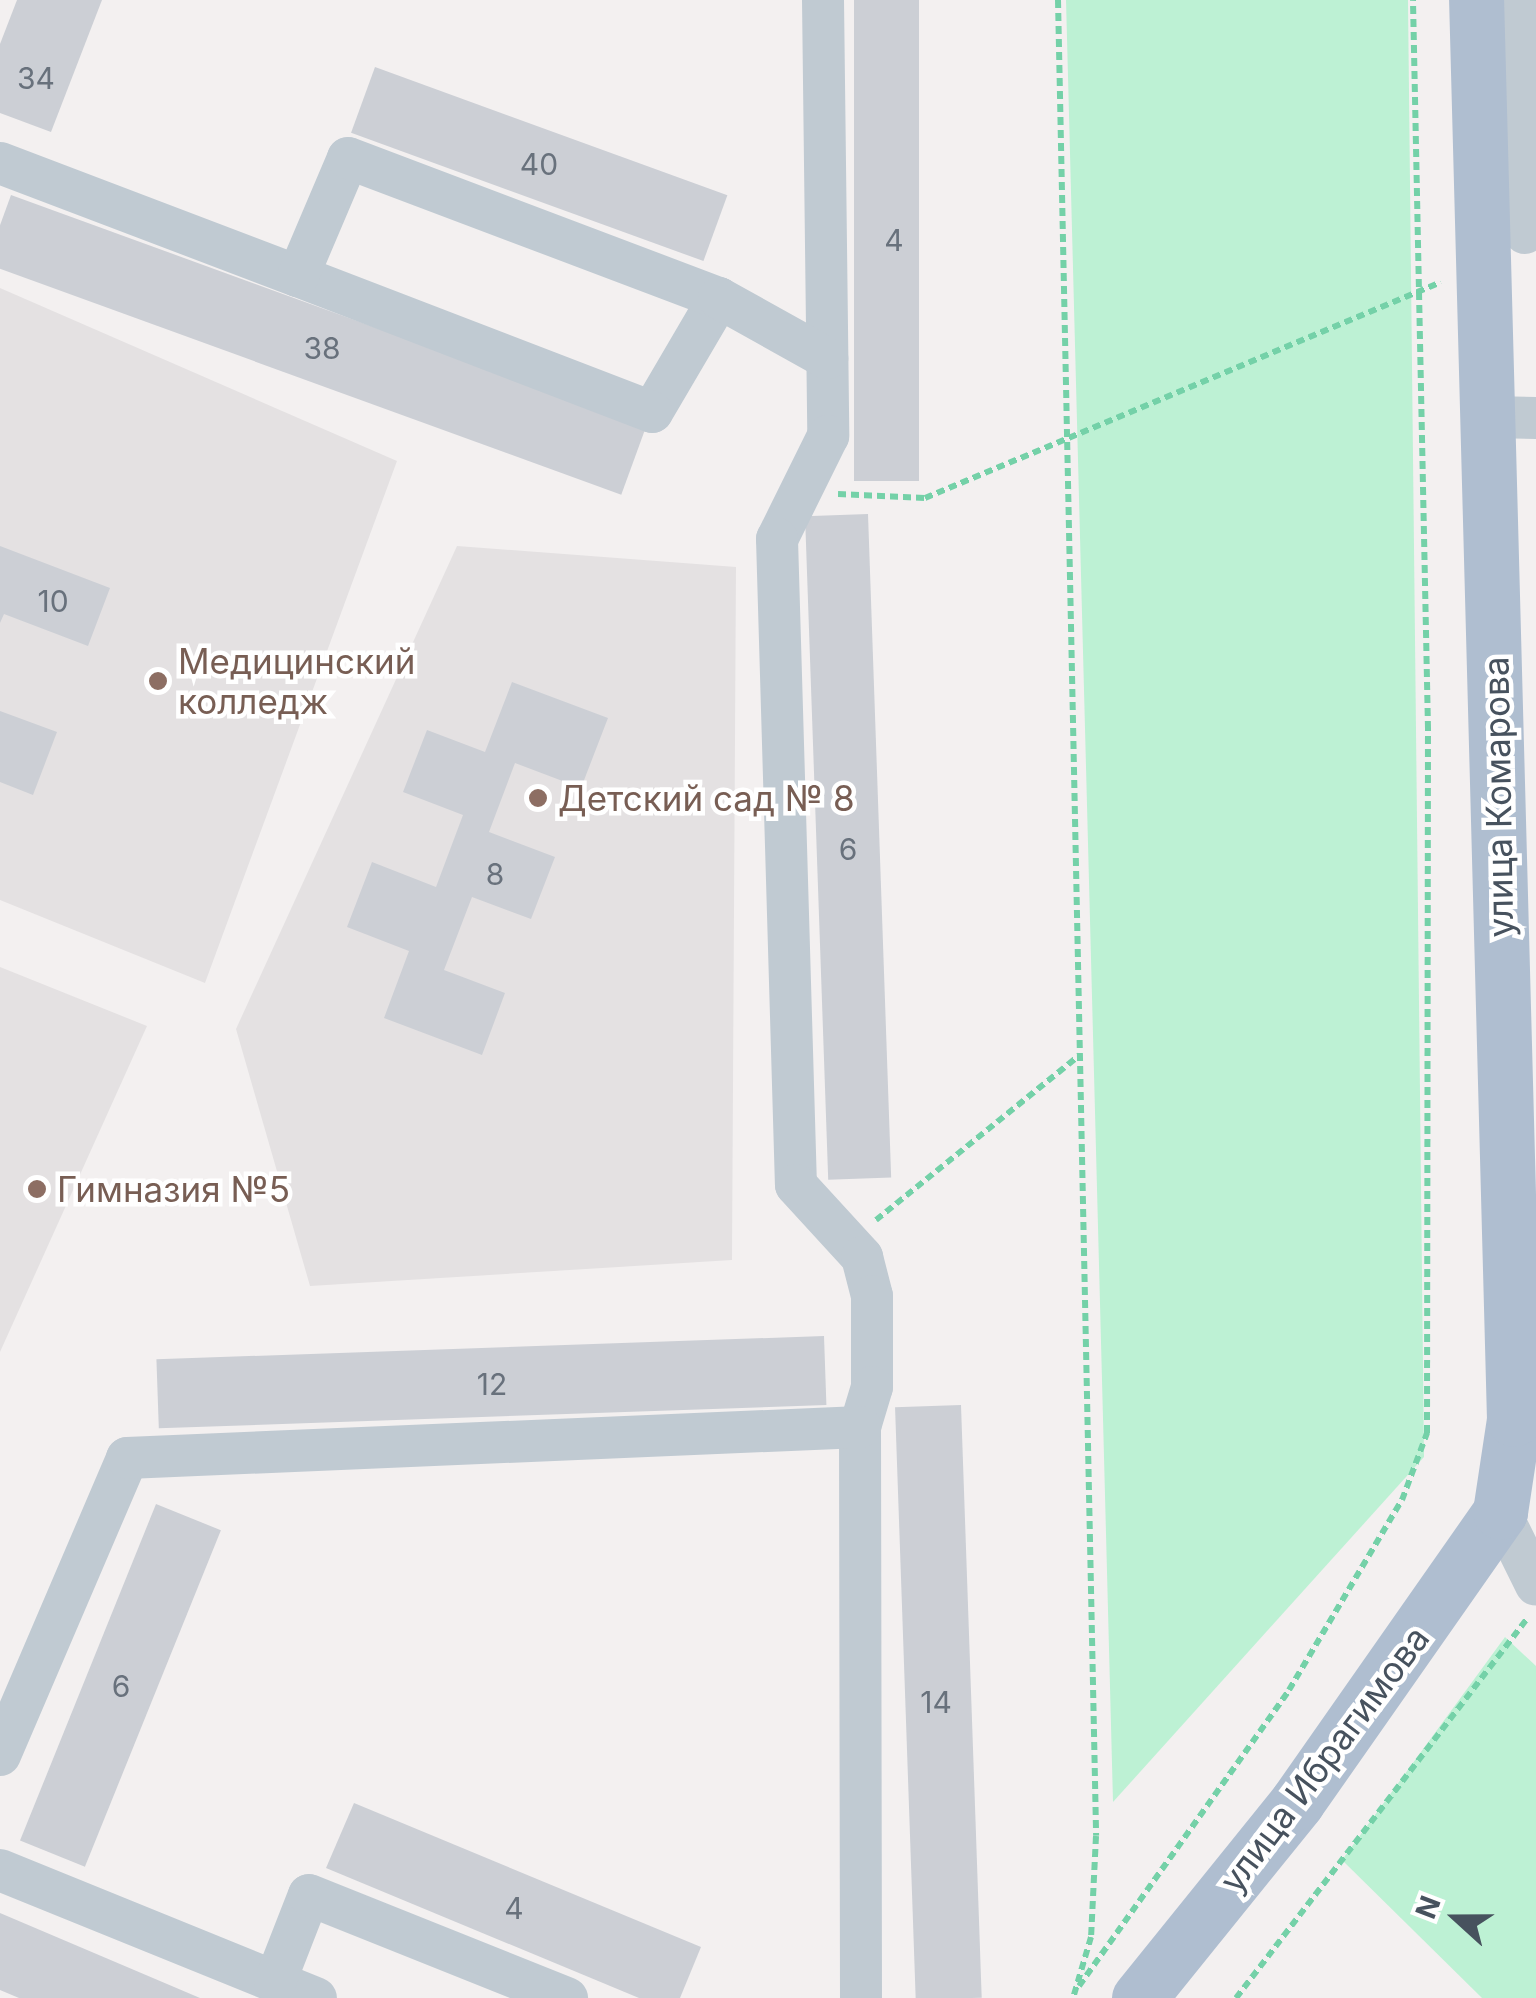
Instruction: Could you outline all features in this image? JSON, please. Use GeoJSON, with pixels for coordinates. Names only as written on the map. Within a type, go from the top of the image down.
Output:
{"type":"FeatureCollection","features":[{"type":"Feature","properties":{"kind":"main road","name":"улица Комарова"},"geometry":{"type":"LineString","coordinates":[[1476,0],[1515,137],[1514,1419],[1500,1512]]}},
{"type":"Feature","properties":{"kind":"main road","name":"улица Ибрагимова"},"geometry":{"type":"LineString","coordinates":[[1139,1998],[1297,1802],[1500,1512]]}},
{"type":"Feature","properties":{"kind":"street"},"geometry":{"type":"LineString","coordinates":[[824,0],[828,436],[777,540],[796,1185],[851,1247],[872,1296],[872,1386],[860,1427],[861,1998]]}},
{"type":"Feature","properties":{"kind":"street"},"geometry":{"type":"LineString","coordinates":[[1515,137],[1522,0]]}},
{"type":"Feature","properties":{"kind":"street"},"geometry":{"type":"LineString","coordinates":[[298,276],[348,158],[718,298],[828,358]]}},
{"type":"Feature","properties":{"kind":"street"},"geometry":{"type":"LineString","coordinates":[[0,163],[652,412],[718,298]]}},
{"type":"Feature","properties":{"kind":"street"},"geometry":{"type":"LineString","coordinates":[[0,1755],[127,1458],[860,1427]]}},
{"type":"Feature","properties":{"kind":"street"},"geometry":{"type":"LineString","coordinates":[[1500,1512],[1536,1585]]}},
{"type":"Feature","properties":{"kind":"street"},"geometry":{"type":"LineString","coordinates":[[0,1870],[316,1998]]}},
{"type":"Feature","properties":{"kind":"street"},"geometry":{"type":"LineString","coordinates":[[276,1982],[308,1896],[567,1998]]}},
{"type":"Feature","properties":{"kind":"path"},"geometry":{"type":"LineString","coordinates":[[1058,0],[1096,1836],[1079,1986]]}},
{"type":"Feature","properties":{"kind":"path"},"geometry":{"type":"LineString","coordinates":[[1074,1998],[1289,1690],[1402,1500],[1428,1432],[1413,0]]}},
{"type":"Feature","properties":{"kind":"path"},"geometry":{"type":"LineString","coordinates":[[802,490],[925,498],[1418,288]]}},
{"type":"Feature","properties":{"kind":"path"},"geometry":{"type":"LineString","coordinates":[[851,1247],[897,1198],[1080,1055]]}},
{"type":"Feature","properties":{"kind":"path"},"geometry":{"type":"LineString","coordinates":[[1236,1998],[1536,1608]]}},
{"type":"Feature","properties":{"kind":"shaded area","name":"Медицинский колледж"},"geometry":{"type":"Polygon","coordinates":[[[0,288],[397,461],[205,983],[0,900],[0,288]]]}},
{"type":"Feature","properties":{"kind":"shaded area","name":"Детский сад № 8"},"geometry":{"type":"Polygon","coordinates":[[[457,546],[736,567],[732,1260],[310,1286],[236,1029],[457,546]]]}},
{"type":"Feature","properties":{"kind":"shaded area","name":"Гимназия №5"},"geometry":{"type":"Polygon","coordinates":[[[0,967],[147,1026],[0,1352],[0,967]]]}},
{"type":"Feature","properties":{"kind":"green space"},"geometry":{"type":"Polygon","coordinates":[[[1066,0],[1408,0],[1424,1457],[1113,1802],[1066,0]]]}},
{"type":"Feature","properties":{"kind":"green space"},"geometry":{"type":"Polygon","coordinates":[[[1505,1637],[1536,1666],[1536,1998],[1482,1998],[1342,1860],[1505,1637]]]}},
{"type":"Feature","properties":{"kind":"building"},"geometry":{"type":"Polygon","coordinates":[[[17,0],[102,0],[51,132],[0,113],[0,44],[17,0]]]}},
{"type":"Feature","properties":{"kind":"building"},"geometry":{"type":"Polygon","coordinates":[[[854,0],[919,0],[919,481],[854,481],[854,0]]]}},
{"type":"Feature","properties":{"kind":"building"},"geometry":{"type":"Polygon","coordinates":[[[375,67],[727,195],[703,261],[351,133],[375,67]]]}},
{"type":"Feature","properties":{"kind":"building"},"geometry":{"type":"Polygon","coordinates":[[[11,195],[646,426],[621,495],[0,269],[0,225],[11,195]]]}},
{"type":"Feature","properties":{"kind":"building"},"geometry":{"type":"Polygon","coordinates":[[[868,514],[891,1178],[828,1180],[805,516],[868,514]]]}},
{"type":"Feature","properties":{"kind":"building"},"geometry":{"type":"Polygon","coordinates":[[[0,546],[110,588],[88,646],[4,614],[0,623],[0,546]]]}},
{"type":"Feature","properties":{"kind":"building"},"geometry":{"type":"Polygon","coordinates":[[[512,682],[608,718],[581,788],[515,763],[489,832],[555,857],[531,919],[472,897],[444,970],[505,993],[482,1055],[384,1018],[409,951],[347,927],[372,862],[436,887],[463,815],[403,792],[427,730],[485,752],[512,682]]]}},
{"type":"Feature","properties":{"kind":"building"},"geometry":{"type":"Polygon","coordinates":[[[0,711],[57,732],[33,795],[0,782],[0,711]]]}},
{"type":"Feature","properties":{"kind":"building"},"geometry":{"type":"Polygon","coordinates":[[[824,1336],[826,1405],[159,1428],[156,1359],[824,1336]]]}},
{"type":"Feature","properties":{"kind":"building"},"geometry":{"type":"Polygon","coordinates":[[[961,1405],[982,1998],[916,1998],[895,1407],[961,1405]]]}},
{"type":"Feature","properties":{"kind":"building"},"geometry":{"type":"Polygon","coordinates":[[[156,1504],[221,1530],[85,1867],[20,1841],[156,1504]]]}},
{"type":"Feature","properties":{"kind":"building"},"geometry":{"type":"Polygon","coordinates":[[[354,1803],[701,1947],[680,1998],[639,1998],[326,1868],[354,1803]]]}},
{"type":"Feature","properties":{"kind":"building"},"geometry":{"type":"Polygon","coordinates":[[[0,1913],[200,1998],[19,1998],[0,1990],[0,1913]]]}},
{"type":"Feature","properties":{"kind":"place","name":"Медицинский колледж"},"geometry":{"type":"Point","coordinates":[158,681]}},
{"type":"Feature","properties":{"kind":"place","name":"Детский сад № 8"},"geometry":{"type":"Point","coordinates":[538,798]}},
{"type":"Feature","properties":{"kind":"place","name":"Гимназия №5"},"geometry":{"type":"Point","coordinates":[37,1189]}}]}
